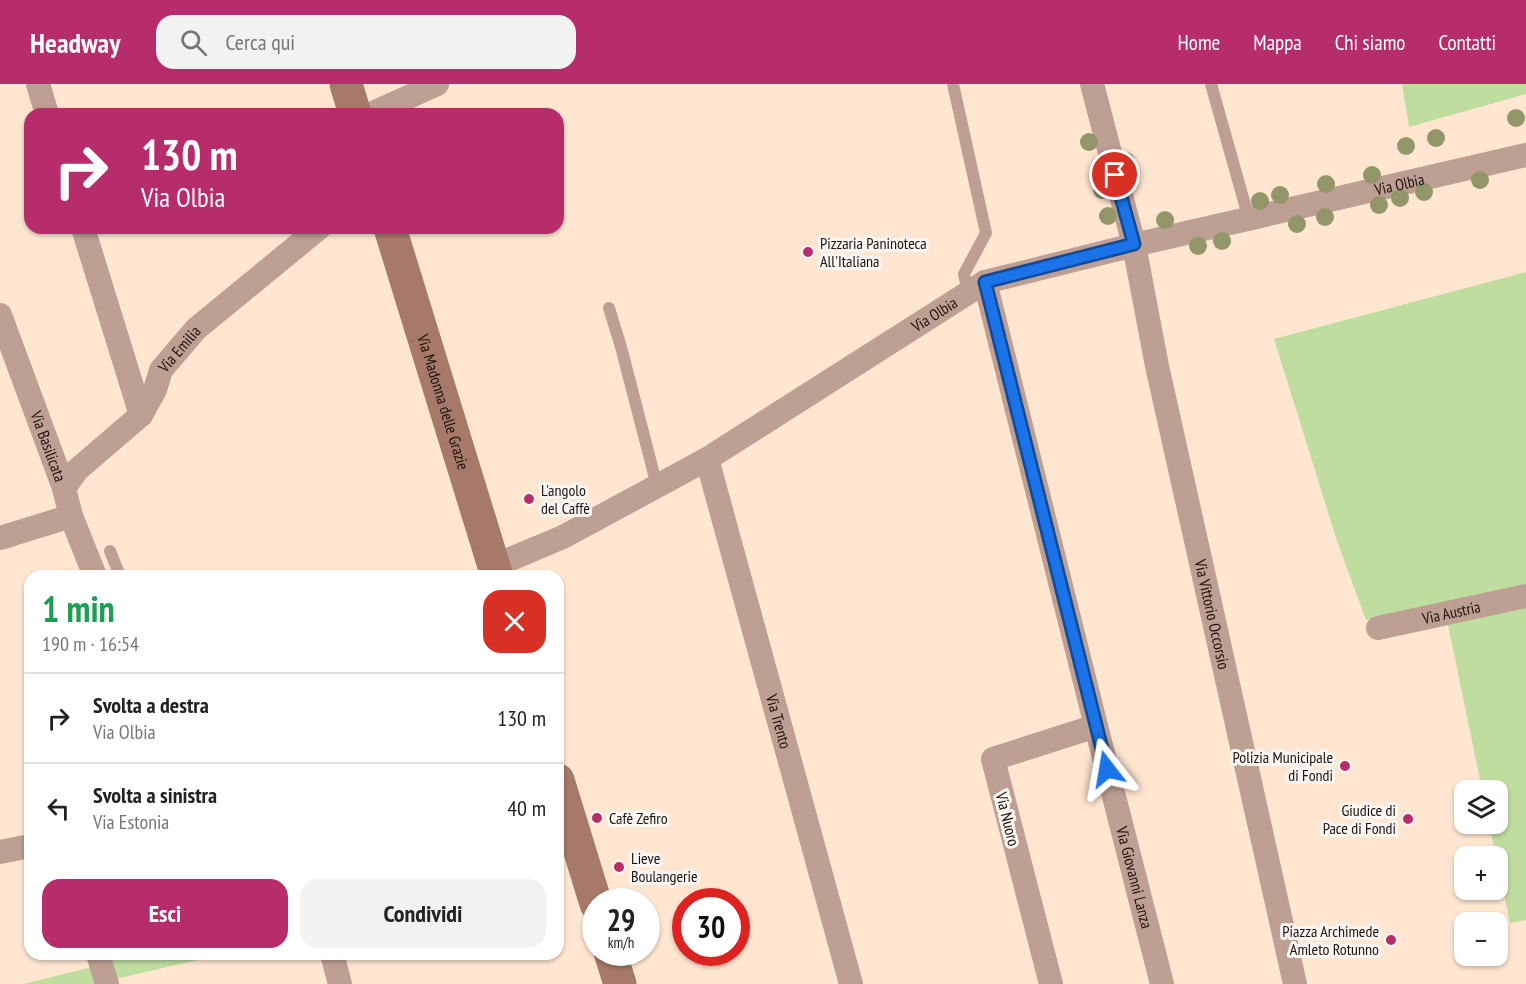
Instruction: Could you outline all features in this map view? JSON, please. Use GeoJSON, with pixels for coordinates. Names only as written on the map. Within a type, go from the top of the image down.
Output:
{"type":"FeatureCollection","features":[{"type":"Feature","properties":{"kind":"street"},"geometry":{"type":"LineString","coordinates":[[38,84],[45,108]]}},
{"type":"Feature","properties":{"kind":"street"},"geometry":{"type":"LineString","coordinates":[[346,84],[353,108]]}},
{"type":"Feature","properties":{"kind":"street"},"geometry":{"type":"LineString","coordinates":[[384,108],[437,84]]}},
{"type":"Feature","properties":{"kind":"street","name":"Via Vittorio Occorsio"},"geometry":{"type":"LineString","coordinates":[[1092,84],[1134,244],[1157,366],[1295,984]]}},
{"type":"Feature","properties":{"kind":"street","name":"Via Olbia"},"geometry":{"type":"LineString","coordinates":[[497,570],[707,459],[977,288],[1134,244],[1526,155]]}},
{"type":"Feature","properties":{"kind":"street"},"geometry":{"type":"LineString","coordinates":[[85,234],[141,415]]}},
{"type":"Feature","properties":{"kind":"street","name":"Via Emilia"},"geometry":{"type":"LineString","coordinates":[[64,488],[77,470],[141,415],[155,390],[161,370],[196,329],[312,234]]}},
{"type":"Feature","properties":{"kind":"street","name":"Via Madonna delle Grazie"},"geometry":{"type":"LineString","coordinates":[[392,234],[495,570]]}},
{"type":"Feature","properties":{"kind":"street","name":"Via Giovanni Lanza"},"geometry":{"type":"LineString","coordinates":[[977,288],[1096,726],[1162,984]]}},
{"type":"Feature","properties":{"kind":"street","name":"Via Basilicata"},"geometry":{"type":"LineString","coordinates":[[0,315],[64,488],[71,516],[93,570]]}},
{"type":"Feature","properties":{"kind":"street","name":"Via Trento"},"geometry":{"type":"LineString","coordinates":[[707,459],[851,984]]}},
{"type":"Feature","properties":{"kind":"street"},"geometry":{"type":"LineString","coordinates":[[0,538],[71,516]]}},
{"type":"Feature","properties":{"kind":"street","name":"Via Austria"},"geometry":{"type":"LineString","coordinates":[[1378,628],[1526,596]]}},
{"type":"Feature","properties":{"kind":"street","name":"Via Nuoro"},"geometry":{"type":"LineString","coordinates":[[1051,984],[993,759],[1096,726]]}},
{"type":"Feature","properties":{"kind":"street"},"geometry":{"type":"LineString","coordinates":[[564,821],[590,888]]}},
{"type":"Feature","properties":{"kind":"street"},"geometry":{"type":"LineString","coordinates":[[0,852],[24,847]]}},
{"type":"Feature","properties":{"kind":"street"},"geometry":{"type":"LineString","coordinates":[[100,960],[107,984]]}},
{"type":"Feature","properties":{"kind":"street"},"geometry":{"type":"LineString","coordinates":[[334,960],[340,984]]}},
{"type":"Feature","properties":{"kind":"street"},"geometry":{"type":"LineString","coordinates":[[614,966],[620,984]]}},
{"type":"Feature","properties":{"kind":"lane"},"geometry":{"type":"LineString","coordinates":[[953,84],[986,233],[964,274],[977,288]]}},
{"type":"Feature","properties":{"kind":"lane"},"geometry":{"type":"LineString","coordinates":[[1211,84],[1249,219]]}},
{"type":"Feature","properties":{"kind":"lane"},"geometry":{"type":"LineString","coordinates":[[609,308],[627,345],[657,486]]}},
{"type":"Feature","properties":{"kind":"lane"},"geometry":{"type":"LineString","coordinates":[[110,551],[118,570]]}},
{"type":"Feature","properties":{"kind":"green space"},"geometry":{"type":"Polygon","coordinates":[[[1402,84],[1526,84],[1526,94],[1409,127],[1402,84]]]}},
{"type":"Feature","properties":{"kind":"green space"},"geometry":{"type":"Polygon","coordinates":[[[1526,272],[1526,584],[1366,620],[1337,541],[1274,339],[1526,272]]]}},
{"type":"Feature","properties":{"kind":"green space"},"geometry":{"type":"Polygon","coordinates":[[[1526,608],[1526,920],[1510,923],[1505,900],[1508,900],[1508,846],[1494,846],[1491,834],[1508,834],[1508,780],[1480,780],[1448,625],[1526,608]]]}},
{"type":"Feature","properties":{"kind":"green space"},"geometry":{"type":"Polygon","coordinates":[[[110,960],[197,960],[116,979],[118,984],[24,984],[111,962],[110,960]]]}},
{"type":"Feature","properties":{"kind":"place","name":"Pizzaria Paninoteca All'Italiana"},"geometry":{"type":"Point","coordinates":[808,252]}},
{"type":"Feature","properties":{"kind":"place","name":"L'angolo del Caffè"},"geometry":{"type":"Point","coordinates":[529,499]}},
{"type":"Feature","properties":{"kind":"place","name":"Polizia Municipale di Fondi"},"geometry":{"type":"Point","coordinates":[1345,766]}},
{"type":"Feature","properties":{"kind":"place","name":"Cafè Zefiro"},"geometry":{"type":"Point","coordinates":[597,818]}},
{"type":"Feature","properties":{"kind":"place","name":"Giudice di Pace di Fondi"},"geometry":{"type":"Point","coordinates":[1408,819]}},
{"type":"Feature","properties":{"kind":"place","name":"Lieve Boulangerie"},"geometry":{"type":"Point","coordinates":[619,867]}},
{"type":"Feature","properties":{"kind":"place","name":"Piazza Archimede Amleto Rotunno"},"geometry":{"type":"Point","coordinates":[1391,940]}},
{"type":"Feature","properties":{"kind":"route"},"geometry":{"type":"LineString","coordinates":[[1107,769],[985,282],[1134,244],[1115,175]]}}]}
